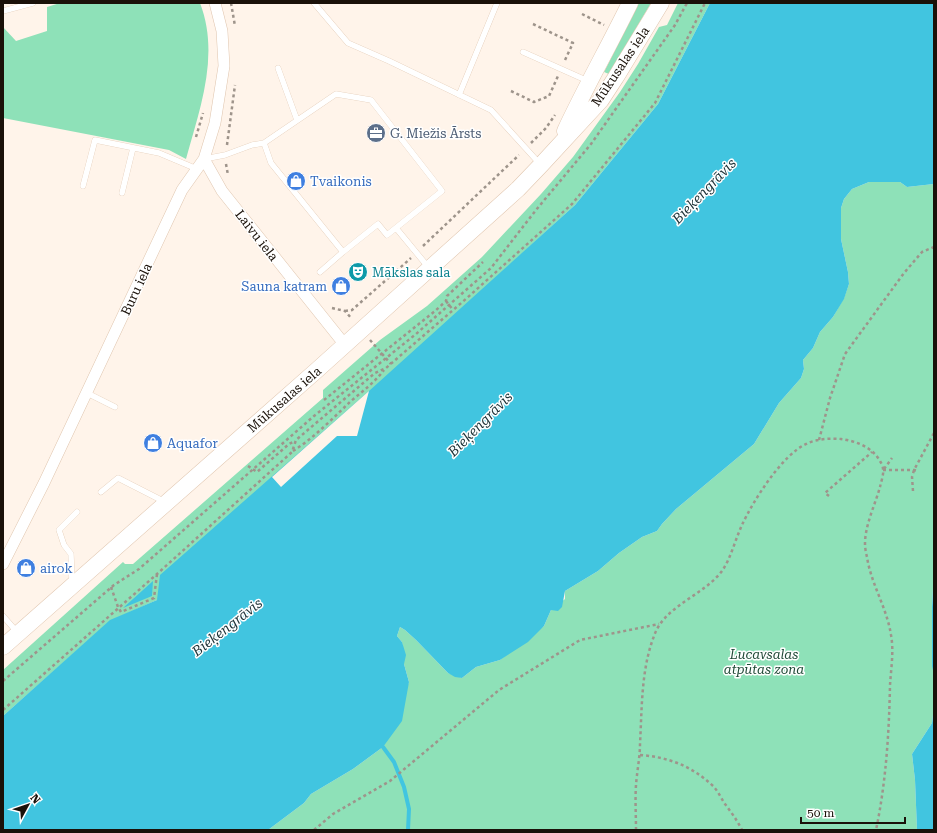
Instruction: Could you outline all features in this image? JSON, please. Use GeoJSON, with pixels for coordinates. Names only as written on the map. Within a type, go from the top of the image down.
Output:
{"type":"FeatureCollection","features":[{"type":"Feature","properties":{"kind":"main road","name":"Mūkusalas iela"},"geometry":{"type":"LineString","coordinates":[[560,144],[584,91],[630,3]]}},
{"type":"Feature","properties":{"kind":"main road","name":"Mūkusalas iela"},"geometry":{"type":"LineString","coordinates":[[3,647],[167,503],[518,189],[601,100],[661,3]]}},
{"type":"Feature","properties":{"kind":"street","name":"Buru iela"},"geometry":{"type":"LineString","coordinates":[[3,564],[44,483],[182,190],[204,159],[215,123],[224,66],[222,31],[215,3]]}},
{"type":"Feature","properties":{"kind":"street","name":"Laivu iela"},"geometry":{"type":"LineString","coordinates":[[204,159],[222,191],[344,345]]}},
{"type":"Feature","properties":{"kind":"lane"},"geometry":{"type":"LineString","coordinates":[[3,11],[33,3]]}},
{"type":"Feature","properties":{"kind":"lane"},"geometry":{"type":"LineString","coordinates":[[314,3],[348,43],[491,110],[541,166]]}},
{"type":"Feature","properties":{"kind":"lane"},"geometry":{"type":"LineString","coordinates":[[459,95],[497,3]]}},
{"type":"Feature","properties":{"kind":"lane"},"geometry":{"type":"LineString","coordinates":[[523,52],[589,82]]}},
{"type":"Feature","properties":{"kind":"lane"},"geometry":{"type":"LineString","coordinates":[[278,68],[297,120]]}},
{"type":"Feature","properties":{"kind":"lane"},"geometry":{"type":"LineString","coordinates":[[204,159],[225,155],[252,145],[264,143],[336,94],[372,100],[442,191],[387,235],[378,224],[320,272]]}},
{"type":"Feature","properties":{"kind":"lane"},"geometry":{"type":"LineString","coordinates":[[83,186],[95,140],[159,153],[197,169]]}},
{"type":"Feature","properties":{"kind":"lane"},"geometry":{"type":"LineString","coordinates":[[264,143],[271,163],[343,252]]}},
{"type":"Feature","properties":{"kind":"lane"},"geometry":{"type":"LineString","coordinates":[[122,193],[133,148]]}},
{"type":"Feature","properties":{"kind":"lane"},"geometry":{"type":"LineString","coordinates":[[396,228],[430,269]]}},
{"type":"Feature","properties":{"kind":"lane"},"geometry":{"type":"LineString","coordinates":[[87,393],[115,407]]}},
{"type":"Feature","properties":{"kind":"lane"},"geometry":{"type":"LineString","coordinates":[[101,492],[118,478],[167,503]]}},
{"type":"Feature","properties":{"kind":"lane"},"geometry":{"type":"LineString","coordinates":[[72,587],[71,554],[64,545],[59,530],[77,512]]}},
{"type":"Feature","properties":{"kind":"lane"},"geometry":{"type":"LineString","coordinates":[[3,616],[19,634]]}},
{"type":"Feature","properties":{"kind":"path"},"geometry":{"type":"LineString","coordinates":[[3,681],[111,587],[139,569],[252,469],[314,416],[386,359],[491,268],[536,210],[591,144],[675,25],[687,3]]}},
{"type":"Feature","properties":{"kind":"path"},"geometry":{"type":"LineString","coordinates":[[3,709],[157,574],[292,452],[340,414],[378,378],[390,364],[572,204],[655,103],[705,3]]}},
{"type":"Feature","properties":{"kind":"path"},"geometry":{"type":"LineString","coordinates":[[582,14],[608,27]]}},
{"type":"Feature","properties":{"kind":"path"},"geometry":{"type":"LineString","coordinates":[[512,91],[534,102],[549,96],[573,43],[533,24]]}},
{"type":"Feature","properties":{"kind":"path"},"geometry":{"type":"LineString","coordinates":[[204,108],[195,146],[204,159]]}},
{"type":"Feature","properties":{"kind":"path"},"geometry":{"type":"LineString","coordinates":[[319,313],[329,305],[332,309],[345,311],[352,310],[526,148],[546,128],[559,110]]}},
{"type":"Feature","properties":{"kind":"path"},"geometry":{"type":"LineString","coordinates":[[819,440],[844,354],[904,273],[922,252],[934,247]]}},
{"type":"Feature","properties":{"kind":"path"},"geometry":{"type":"LineString","coordinates":[[324,400],[414,329],[446,301],[447,296],[483,262]]}},
{"type":"Feature","properties":{"kind":"path"},"geometry":{"type":"LineString","coordinates":[[446,301],[453,310]]}},
{"type":"Feature","properties":{"kind":"path"},"geometry":{"type":"LineString","coordinates":[[345,311],[390,364]]}},
{"type":"Feature","properties":{"kind":"path"},"geometry":{"type":"LineString","coordinates":[[248,466],[257,472],[375,373],[386,368]]}},
{"type":"Feature","properties":{"kind":"path"},"geometry":{"type":"LineString","coordinates":[[913,491],[912,477],[914,470],[934,432]]}},
{"type":"Feature","properties":{"kind":"path"},"geometry":{"type":"LineString","coordinates":[[636,830],[636,784],[640,755],[646,666],[654,634],[659,624],[668,614],[703,590],[722,571],[742,525],[759,495],[791,455],[805,444],[834,438],[858,443],[872,452],[879,459],[884,470]]}},
{"type":"Feature","properties":{"kind":"path"},"geometry":{"type":"LineString","coordinates":[[292,452],[296,440]]}},
{"type":"Feature","properties":{"kind":"path"},"geometry":{"type":"LineString","coordinates":[[829,496],[826,493],[872,452]]}},
{"type":"Feature","properties":{"kind":"path"},"geometry":{"type":"LineString","coordinates":[[876,830],[882,804],[889,731],[892,637],[888,620],[872,579],[865,545],[866,532],[884,470],[892,458]]}},
{"type":"Feature","properties":{"kind":"path"},"geometry":{"type":"LineString","coordinates":[[884,470],[918,471]]}},
{"type":"Feature","properties":{"kind":"path"},"geometry":{"type":"LineString","coordinates":[[111,587],[118,608],[122,612],[154,598],[157,574]]}},
{"type":"Feature","properties":{"kind":"path"},"geometry":{"type":"LineString","coordinates":[[314,830],[333,814],[390,781],[499,690],[580,640],[659,624]]}},
{"type":"Feature","properties":{"kind":"path"},"geometry":{"type":"LineString","coordinates":[[640,755],[658,756],[689,768],[712,786],[738,822],[742,830]]}},
{"type":"Feature","properties":{"kind":"green space"},"geometry":{"type":"Polygon","coordinates":[[[60,3],[200,3],[206,23],[208,62],[202,101],[186,159],[169,150],[3,118],[3,27],[16,41],[47,31],[47,7],[60,3]]]}},
{"type":"Feature","properties":{"kind":"green space"},"geometry":{"type":"Polygon","coordinates":[[[639,3],[651,3],[609,74],[604,72],[639,3]]]}},
{"type":"Feature","properties":{"kind":"green space"},"geometry":{"type":"Polygon","coordinates":[[[678,3],[710,3],[658,104],[575,205],[505,269],[157,600],[110,621],[3,716],[3,670],[123,562],[125,564],[133,564],[323,398],[323,390],[380,340],[427,306],[482,257],[541,194],[573,157],[620,92],[659,27],[667,25],[678,3]]]}},
{"type":"Feature","properties":{"kind":"green space","name":"Lucavsalas atpūtas zona"},"geometry":{"type":"Polygon","coordinates":[[[869,182],[900,182],[907,187],[934,184],[934,570],[932,607],[934,707],[932,723],[912,754],[915,780],[917,830],[268,830],[304,803],[311,794],[353,769],[383,747],[409,682],[404,664],[402,642],[397,636],[400,627],[416,640],[448,673],[462,678],[476,667],[500,660],[544,626],[551,610],[565,599],[565,591],[598,571],[619,553],[642,537],[657,531],[676,509],[754,444],[779,403],[801,378],[804,369],[803,360],[813,348],[820,332],[833,317],[844,298],[849,284],[841,239],[841,208],[844,199],[852,189],[869,182]]]}},
{"type":"Feature","properties":{"kind":"water","name":"Bieķengrāvis"},"geometry":{"type":"Polygon","coordinates":[[[710,3],[934,3],[934,184],[907,187],[900,182],[869,182],[852,189],[844,199],[841,208],[841,239],[849,284],[844,299],[833,317],[820,332],[813,348],[803,360],[804,369],[801,378],[779,403],[754,444],[676,509],[657,531],[642,537],[619,553],[598,571],[565,591],[562,607],[558,611],[551,610],[544,626],[528,642],[500,660],[476,667],[462,678],[455,677],[448,673],[416,640],[400,627],[397,636],[402,642],[406,655],[404,664],[409,682],[402,721],[383,747],[353,769],[311,794],[304,803],[268,830],[3,830],[3,716],[110,620],[157,600],[160,575],[369,391],[575,205],[658,104],[710,3]]]}},
{"type":"Feature","properties":{"kind":"water"},"geometry":{"type":"Polygon","coordinates":[[[934,570],[934,675],[932,666],[932,607],[934,570]]]}},
{"type":"Feature","properties":{"kind":"water"},"geometry":{"type":"Polygon","coordinates":[[[153,581],[152,596],[123,608],[153,581]]]}},
{"type":"Feature","properties":{"kind":"water"},"geometry":{"type":"Polygon","coordinates":[[[934,707],[934,830],[917,830],[915,780],[912,754],[932,723],[934,707]]]}},
{"type":"Feature","properties":{"kind":"pier"},"geometry":{"type":"Polygon","coordinates":[[[369,391],[357,436],[337,436],[281,487],[272,477],[369,391]]]}},
{"type":"Feature","properties":{"kind":"waterway"},"geometry":{"type":"LineString","coordinates":[[383,747],[394,762],[404,787],[409,809],[408,830]]}},
{"type":"Feature","properties":{"kind":"place","name":"G. Miežis Ārsts"},"geometry":{"type":"Point","coordinates":[376,133]}},
{"type":"Feature","properties":{"kind":"place","name":"Tvaikonis"},"geometry":{"type":"Point","coordinates":[296,181]}},
{"type":"Feature","properties":{"kind":"place","name":"Mākslas sala"},"geometry":{"type":"Point","coordinates":[358,272]}},
{"type":"Feature","properties":{"kind":"place","name":"Sauna katram"},"geometry":{"type":"Point","coordinates":[341,286]}},
{"type":"Feature","properties":{"kind":"place","name":"Aquafor"},"geometry":{"type":"Point","coordinates":[153,443]}},
{"type":"Feature","properties":{"kind":"place","name":"airok"},"geometry":{"type":"Point","coordinates":[26,568]}}]}
